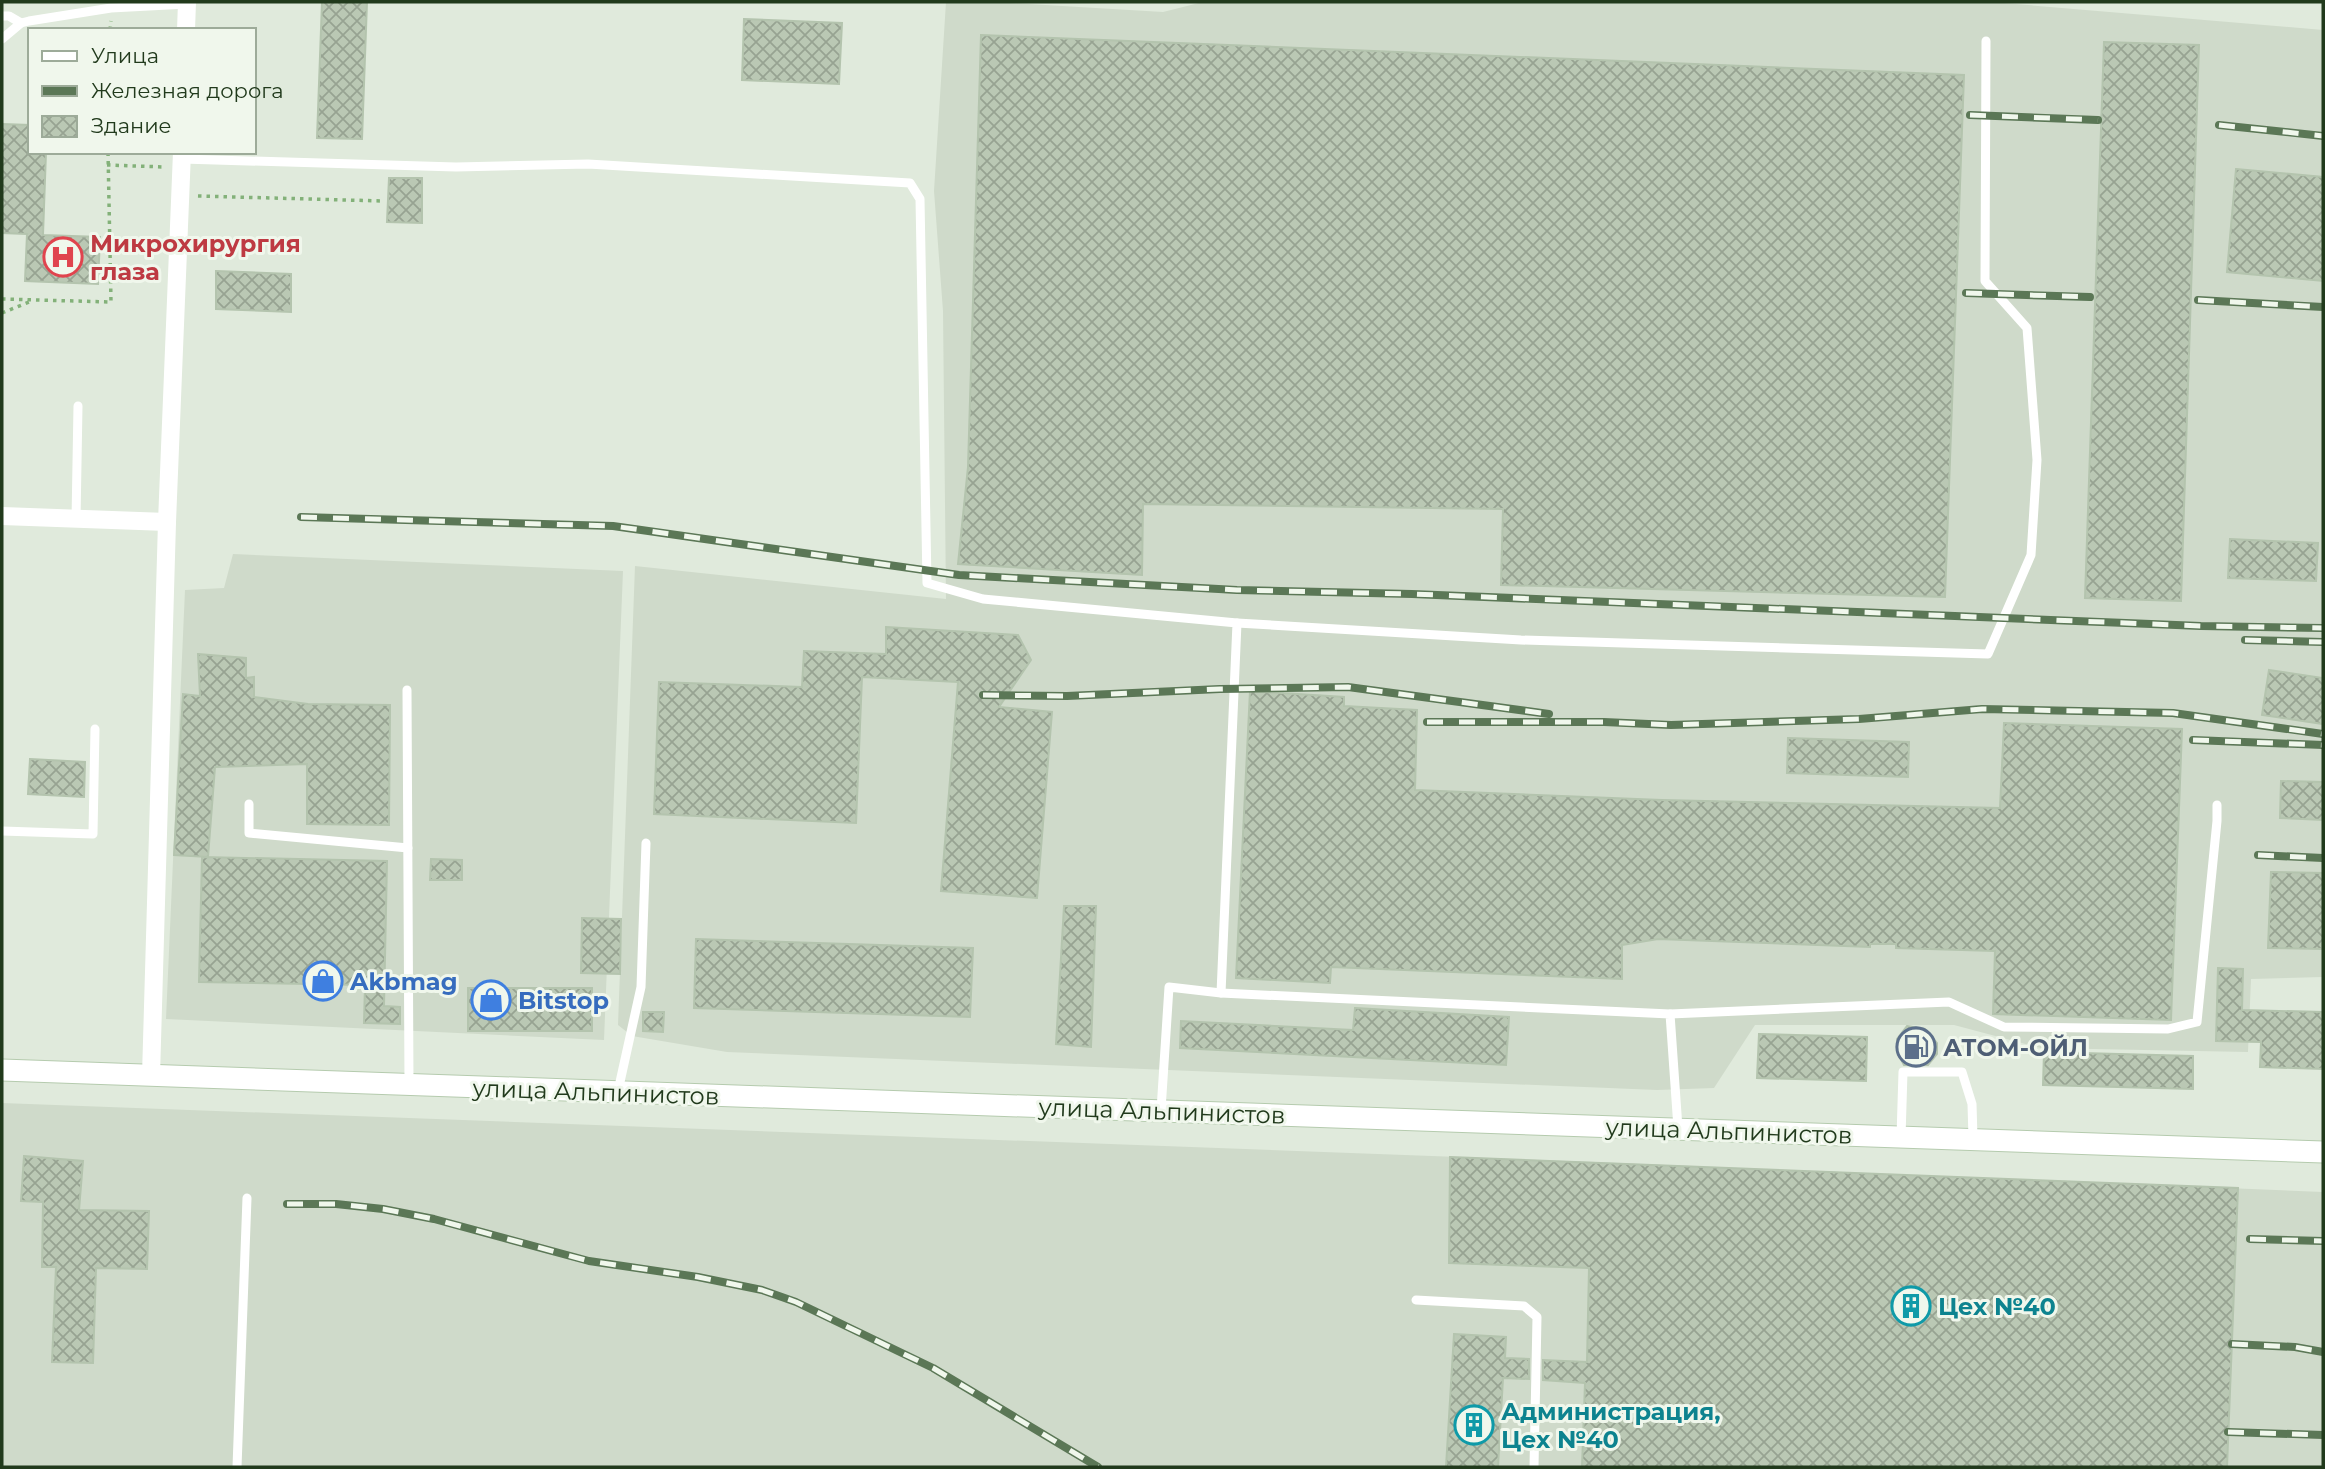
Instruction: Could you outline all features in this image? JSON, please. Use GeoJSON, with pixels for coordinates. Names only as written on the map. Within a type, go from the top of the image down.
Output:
{"type":"FeatureCollection","features":[{"type":"Feature","properties":{"kind":"main road","name":"улица Альпинистов"},"geometry":{"type":"LineString","coordinates":[[2,1070],[2323,1152]]}},
{"type":"Feature","properties":{"kind":"street"},"geometry":{"type":"LineString","coordinates":[[186,28],[187,3]]}},
{"type":"Feature","properties":{"kind":"street"},"geometry":{"type":"LineString","coordinates":[[151,1076],[167,522],[182,160]]}},
{"type":"Feature","properties":{"kind":"street"},"geometry":{"type":"LineString","coordinates":[[2,516],[167,522]]}},
{"type":"Feature","properties":{"kind":"lane"},"geometry":{"type":"LineString","coordinates":[[2,39],[21,23],[111,8],[187,3]]}},
{"type":"Feature","properties":{"kind":"lane"},"geometry":{"type":"LineString","coordinates":[[2,16],[9,16],[21,23]]}},
{"type":"Feature","properties":{"kind":"lane"},"geometry":{"type":"LineString","coordinates":[[182,160],[456,167],[587,164],[910,183],[920,199],[927,583],[983,599],[1237,623],[1521,640],[1988,654],[2031,555],[2037,460],[2027,328],[1985,281],[1986,41]]}},
{"type":"Feature","properties":{"kind":"lane"},"geometry":{"type":"LineString","coordinates":[[76,520],[78,406]]}},
{"type":"Feature","properties":{"kind":"lane"},"geometry":{"type":"LineString","coordinates":[[1221,993],[1237,623]]}},
{"type":"Feature","properties":{"kind":"lane"},"geometry":{"type":"LineString","coordinates":[[407,690],[409,1085]]}},
{"type":"Feature","properties":{"kind":"lane"},"geometry":{"type":"LineString","coordinates":[[2,831],[93,834],[95,729]]}},
{"type":"Feature","properties":{"kind":"lane"},"geometry":{"type":"LineString","coordinates":[[249,804],[249,832],[408,848]]}},
{"type":"Feature","properties":{"kind":"lane"},"geometry":{"type":"LineString","coordinates":[[1161,1111],[1169,987],[1221,993],[1670,1014],[1949,1002],[2004,1027],[2168,1029],[2197,1022],[2217,805]]}},
{"type":"Feature","properties":{"kind":"lane"},"geometry":{"type":"LineString","coordinates":[[618,1092],[641,987],[646,843]]}},
{"type":"Feature","properties":{"kind":"lane"},"geometry":{"type":"LineString","coordinates":[[1670,1014],[1678,1130]]}},
{"type":"Feature","properties":{"kind":"lane"},"geometry":{"type":"LineString","coordinates":[[1901,1138],[1903,1072],[1962,1072],[1972,1104],[1973,1140]]}},
{"type":"Feature","properties":{"kind":"lane"},"geometry":{"type":"LineString","coordinates":[[237,1467],[247,1198]]}},
{"type":"Feature","properties":{"kind":"lane"},"geometry":{"type":"LineString","coordinates":[[1416,1300],[1524,1306],[1537,1317],[1534,1467]]}},
{"type":"Feature","properties":{"kind":"path"},"geometry":{"type":"LineString","coordinates":[[2,299],[111,302],[108,154]]}},
{"type":"Feature","properties":{"kind":"path"},"geometry":{"type":"LineString","coordinates":[[107,165],[182,160]]}},
{"type":"Feature","properties":{"kind":"path"},"geometry":{"type":"LineString","coordinates":[[181,196],[383,201]]}},
{"type":"Feature","properties":{"kind":"path"},"geometry":{"type":"LineString","coordinates":[[2,313],[33,300]]}},
{"type":"Feature","properties":{"kind":"shaded area"},"geometry":{"type":"Polygon","coordinates":[[[946,2],[993,2],[1163,12],[1203,2],[1992,2],[2323,30],[2323,977],[2251,979],[2248,1052],[2041,1048],[1954,1025],[1755,1025],[1714,1088],[1657,1090],[727,1052],[632,1036],[618,1025],[635,566],[946,599],[943,311],[934,191],[946,2]]]}},
{"type":"Feature","properties":{"kind":"shaded area"},"geometry":{"type":"Polygon","coordinates":[[[233,554],[623,571],[604,1040],[166,1019],[185,590],[224,588],[233,554]]]}},
{"type":"Feature","properties":{"kind":"shaded area"},"geometry":{"type":"Polygon","coordinates":[[[2,1103],[2323,1192],[2323,1467],[2,1467],[2,1103]]]}},
{"type":"Feature","properties":{"kind":"building"},"geometry":{"type":"Polygon","coordinates":[[[322,2],[367,2],[362,139],[317,138],[322,2]]]}},
{"type":"Feature","properties":{"kind":"building"},"geometry":{"type":"Polygon","coordinates":[[[744,19],[842,23],[839,84],[742,80],[744,19]]]}},
{"type":"Feature","properties":{"kind":"building"},"geometry":{"type":"Polygon","coordinates":[[[981,35],[1964,75],[1945,597],[1501,585],[1503,509],[1143,504],[1142,575],[958,564],[968,467],[981,35]]]}},
{"type":"Feature","properties":{"kind":"building"},"geometry":{"type":"Polygon","coordinates":[[[2104,42],[2199,45],[2181,601],[2085,598],[2104,42]]]}},
{"type":"Feature","properties":{"kind":"building"},"geometry":{"type":"Polygon","coordinates":[[[2,124],[28,125],[28,154],[46,154],[43,235],[100,237],[98,284],[25,281],[27,234],[2,233],[2,124]]]}},
{"type":"Feature","properties":{"kind":"building"},"geometry":{"type":"Polygon","coordinates":[[[2236,169],[2323,177],[2323,281],[2227,272],[2236,169]]]}},
{"type":"Feature","properties":{"kind":"building"},"geometry":{"type":"Polygon","coordinates":[[[389,178],[422,178],[422,223],[387,222],[389,178]]]}},
{"type":"Feature","properties":{"kind":"building"},"geometry":{"type":"Polygon","coordinates":[[[216,271],[291,274],[291,312],[216,309],[216,271]]]}},
{"type":"Feature","properties":{"kind":"building"},"geometry":{"type":"Polygon","coordinates":[[[2230,539],[2318,543],[2316,581],[2228,578],[2230,539]]]}},
{"type":"Feature","properties":{"kind":"building"},"geometry":{"type":"Polygon","coordinates":[[[886,627],[1018,635],[1031,660],[999,707],[1052,712],[1037,898],[941,891],[958,682],[862,677],[856,823],[654,814],[659,682],[802,687],[804,651],[886,654],[886,627]]]}},
{"type":"Feature","properties":{"kind":"building"},"geometry":{"type":"Polygon","coordinates":[[[198,654],[246,658],[246,678],[254,677],[254,697],[308,704],[390,705],[389,825],[307,824],[307,764],[215,767],[208,857],[174,855],[183,694],[200,696],[198,654]]]}},
{"type":"Feature","properties":{"kind":"building"},"geometry":{"type":"Polygon","coordinates":[[[2269,670],[2323,678],[2323,724],[2262,715],[2269,670]]]}},
{"type":"Feature","properties":{"kind":"building"},"geometry":{"type":"Polygon","coordinates":[[[1250,691],[1344,697],[1344,706],[1417,710],[1415,790],[1662,800],[2000,808],[2004,723],[2182,729],[2171,1020],[1993,1014],[1995,951],[1896,948],[1896,944],[1870,944],[1870,947],[1658,939],[1622,945],[1622,979],[1331,967],[1330,983],[1236,978],[1250,691]]]}},
{"type":"Feature","properties":{"kind":"building"},"geometry":{"type":"Polygon","coordinates":[[[1788,738],[1909,742],[1908,777],[1787,773],[1788,738]]]}},
{"type":"Feature","properties":{"kind":"building"},"geometry":{"type":"Polygon","coordinates":[[[30,759],[85,762],[84,797],[28,794],[30,759]]]}},
{"type":"Feature","properties":{"kind":"building"},"geometry":{"type":"Polygon","coordinates":[[[2281,781],[2323,782],[2323,820],[2280,818],[2281,781]]]}},
{"type":"Feature","properties":{"kind":"building"},"geometry":{"type":"Polygon","coordinates":[[[202,857],[387,861],[384,1006],[400,1007],[400,1024],[364,1023],[365,985],[199,982],[202,857]]]}},
{"type":"Feature","properties":{"kind":"building"},"geometry":{"type":"Polygon","coordinates":[[[431,859],[462,860],[462,880],[430,880],[431,859]]]}},
{"type":"Feature","properties":{"kind":"building"},"geometry":{"type":"Polygon","coordinates":[[[2271,872],[2323,873],[2323,949],[2268,948],[2271,872]]]}},
{"type":"Feature","properties":{"kind":"building"},"geometry":{"type":"Polygon","coordinates":[[[1064,906],[1096,906],[1091,1047],[1056,1044],[1064,906]]]}},
{"type":"Feature","properties":{"kind":"building"},"geometry":{"type":"Polygon","coordinates":[[[582,918],[621,919],[620,974],[581,973],[582,918]]]}},
{"type":"Feature","properties":{"kind":"building"},"geometry":{"type":"Polygon","coordinates":[[[696,939],[973,948],[970,1017],[694,1008],[696,939]]]}},
{"type":"Feature","properties":{"kind":"building"},"geometry":{"type":"Polygon","coordinates":[[[2218,968],[2243,969],[2242,1010],[2323,1012],[2323,1069],[2260,1067],[2261,1042],[2216,1041],[2218,968]]]}},
{"type":"Feature","properties":{"kind":"building"},"geometry":{"type":"Polygon","coordinates":[[[468,988],[592,988],[592,1031],[468,1031],[468,988]]]}},
{"type":"Feature","properties":{"kind":"building"},"geometry":{"type":"Polygon","coordinates":[[[1355,1008],[1509,1017],[1506,1065],[1180,1048],[1181,1021],[1353,1030],[1355,1008]]]}},
{"type":"Feature","properties":{"kind":"building"},"geometry":{"type":"Polygon","coordinates":[[[643,1012],[664,1012],[663,1032],[643,1031],[643,1012]]]}},
{"type":"Feature","properties":{"kind":"building"},"geometry":{"type":"Polygon","coordinates":[[[1907,1026],[1925,1029],[1937,1043],[1937,1054],[1928,1065],[1904,1065],[1897,1052],[1897,1039],[1907,1026]]]}},
{"type":"Feature","properties":{"kind":"building"},"geometry":{"type":"Polygon","coordinates":[[[1759,1034],[1867,1037],[1866,1081],[1757,1078],[1759,1034]]]}},
{"type":"Feature","properties":{"kind":"building"},"geometry":{"type":"Polygon","coordinates":[[[2044,1052],[2193,1056],[2193,1089],[2043,1085],[2044,1052]]]}},
{"type":"Feature","properties":{"kind":"building"},"geometry":{"type":"Polygon","coordinates":[[[24,1156],[83,1161],[79,1210],[149,1211],[147,1269],[96,1268],[93,1363],[52,1362],[56,1267],[42,1267],[43,1202],[21,1201],[24,1156]]]}},
{"type":"Feature","properties":{"kind":"building","name":"Цех №40"},"geometry":{"type":"Polygon","coordinates":[[[1450,1157],[2238,1188],[2227,1467],[1582,1467],[1585,1383],[1543,1380],[1543,1360],[1587,1362],[1589,1268],[1449,1263],[1450,1157]]]}},
{"type":"Feature","properties":{"kind":"building","name":"Администрация, Цех №40"},"geometry":{"type":"Polygon","coordinates":[[[1454,1334],[1506,1337],[1505,1358],[1529,1359],[1529,1379],[1503,1378],[1498,1467],[1446,1467],[1454,1334]]]}},
{"type":"Feature","properties":{"kind":"railway"},"geometry":{"type":"LineString","coordinates":[[1970,115],[2098,120]]}},
{"type":"Feature","properties":{"kind":"railway"},"geometry":{"type":"LineString","coordinates":[[2219,125],[2323,136]]}},
{"type":"Feature","properties":{"kind":"railway"},"geometry":{"type":"LineString","coordinates":[[1966,293],[2090,297]]}},
{"type":"Feature","properties":{"kind":"railway"},"geometry":{"type":"LineString","coordinates":[[2198,300],[2323,307]]}},
{"type":"Feature","properties":{"kind":"railway"},"geometry":{"type":"LineString","coordinates":[[301,517],[613,526],[959,575],[1237,590],[1412,594],[2201,626],[2323,628]]}},
{"type":"Feature","properties":{"kind":"railway"},"geometry":{"type":"LineString","coordinates":[[2245,640],[2323,642]]}},
{"type":"Feature","properties":{"kind":"railway"},"geometry":{"type":"LineString","coordinates":[[983,695],[1067,696],[1348,687],[1549,714]]}},
{"type":"Feature","properties":{"kind":"railway"},"geometry":{"type":"LineString","coordinates":[[1427,722],[1604,722],[1671,725],[1859,719],[1982,709],[2173,713],[2323,734]]}},
{"type":"Feature","properties":{"kind":"railway"},"geometry":{"type":"LineString","coordinates":[[2193,740],[2323,745]]}},
{"type":"Feature","properties":{"kind":"railway"},"geometry":{"type":"LineString","coordinates":[[2258,855],[2323,858]]}},
{"type":"Feature","properties":{"kind":"railway"},"geometry":{"type":"LineString","coordinates":[[287,1204],[336,1204],[383,1209],[434,1219],[589,1261],[698,1277],[762,1290],[796,1302],[933,1368],[1098,1467]]}},
{"type":"Feature","properties":{"kind":"railway"},"geometry":{"type":"LineString","coordinates":[[2250,1239],[2323,1241]]}},
{"type":"Feature","properties":{"kind":"railway"},"geometry":{"type":"LineString","coordinates":[[2232,1344],[2295,1347],[2323,1352]]}},
{"type":"Feature","properties":{"kind":"railway"},"geometry":{"type":"LineString","coordinates":[[2228,1432],[2323,1435]]}},
{"type":"Feature","properties":{"kind":"place","name":"Микрохирургия глаза"},"geometry":{"type":"Point","coordinates":[63,257]}},
{"type":"Feature","properties":{"kind":"place","name":"Akbmag"},"geometry":{"type":"Point","coordinates":[323,981]}},
{"type":"Feature","properties":{"kind":"place","name":"Bitstop"},"geometry":{"type":"Point","coordinates":[491,1000]}},
{"type":"Feature","properties":{"kind":"place","name":"АТОМ-ОЙЛ"},"geometry":{"type":"Point","coordinates":[1916,1047]}},
{"type":"Feature","properties":{"kind":"place","name":"Цех №40"},"geometry":{"type":"Point","coordinates":[1911,1306]}},
{"type":"Feature","properties":{"kind":"place","name":"Администрация, Цех №40"},"geometry":{"type":"Point","coordinates":[1474,1425]}}]}
